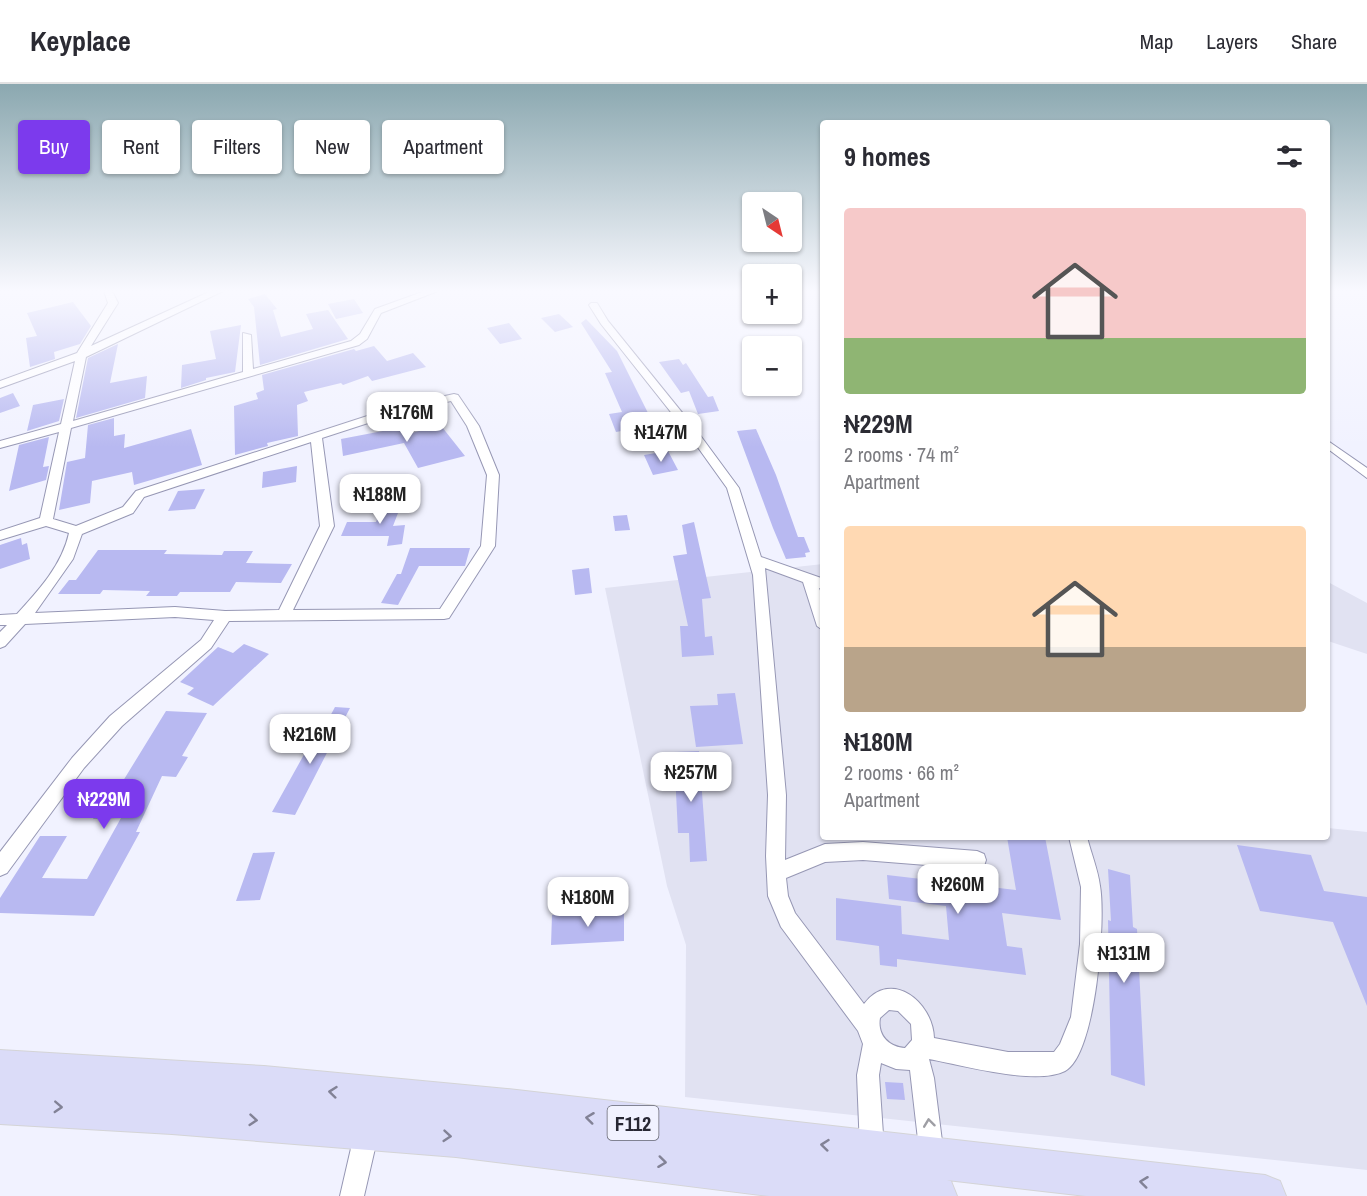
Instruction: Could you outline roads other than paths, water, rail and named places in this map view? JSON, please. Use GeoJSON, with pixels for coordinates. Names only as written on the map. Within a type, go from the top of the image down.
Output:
{"type":"FeatureCollection","features":[{"type":"Feature","properties":{"kind":"main road","name":"F112"},"geometry":{"type":"LineString","coordinates":[[0,1069],[264,1085],[371,1112],[456,1137],[921,1195]]}},
{"type":"Feature","properties":{"kind":"main road","name":"F112"},"geometry":{"type":"LineString","coordinates":[[0,1104],[172,1114],[371,1112],[872,1150],[1265,1196]]}},
{"type":"Feature","properties":{"kind":"street"},"geometry":{"type":"LineString","coordinates":[[46,520],[81,355],[88,343]]}},
{"type":"Feature","properties":{"kind":"street"},"geometry":{"type":"LineString","coordinates":[[0,385],[107,343]]}},
{"type":"Feature","properties":{"kind":"street"},"geometry":{"type":"LineString","coordinates":[[246,343],[248,375]]}},
{"type":"Feature","properties":{"kind":"street"},"geometry":{"type":"LineString","coordinates":[[0,445],[355,343]]}},
{"type":"Feature","properties":{"kind":"street"},"geometry":{"type":"LineString","coordinates":[[621,343],[686,424],[733,488],[760,575],[777,795],[778,896],[788,920],[890,1058],[909,1059],[919,1050],[1006,1062],[1043,1065],[1060,1062],[1068,1052],[1082,1017],[1090,944],[1091,887],[1079,840]]}},
{"type":"Feature","properties":{"kind":"street"},"geometry":{"type":"LineString","coordinates":[[0,536],[46,520],[76,531],[128,510],[140,494],[399,409],[454,397],[473,426],[493,475],[488,546],[444,614],[225,616],[175,612],[0,620]]}},
{"type":"Feature","properties":{"kind":"street"},"geometry":{"type":"LineString","coordinates":[[283,616],[327,526],[316,436]]}},
{"type":"Feature","properties":{"kind":"street"},"geometry":{"type":"LineString","coordinates":[[1330,446],[1367,474]]}},
{"type":"Feature","properties":{"kind":"street"},"geometry":{"type":"LineString","coordinates":[[0,642],[35,604],[70,554],[76,531]]}},
{"type":"Feature","properties":{"kind":"street"},"geometry":{"type":"LineString","coordinates":[[755,560],[820,582]]}},
{"type":"Feature","properties":{"kind":"street"},"geometry":{"type":"LineString","coordinates":[[809,578],[820,613]]}},
{"type":"Feature","properties":{"kind":"street"},"geometry":{"type":"LineString","coordinates":[[0,867],[78,763],[116,721],[206,644],[225,616]]}},
{"type":"Feature","properties":{"kind":"street"},"geometry":{"type":"LineString","coordinates":[[776,873],[827,845],[863,851],[976,860]]}},
{"type":"Feature","properties":{"kind":"street"},"geometry":{"type":"LineString","coordinates":[[897,999],[914,1009],[924,1027],[919,1050],[933,1157],[921,1195],[872,1150],[868,1076],[871,1035],[869,1016],[880,1001],[897,999]]}},
{"type":"Feature","properties":{"kind":"street"},"geometry":{"type":"LineString","coordinates":[[352,1196],[371,1112]]}}]}
